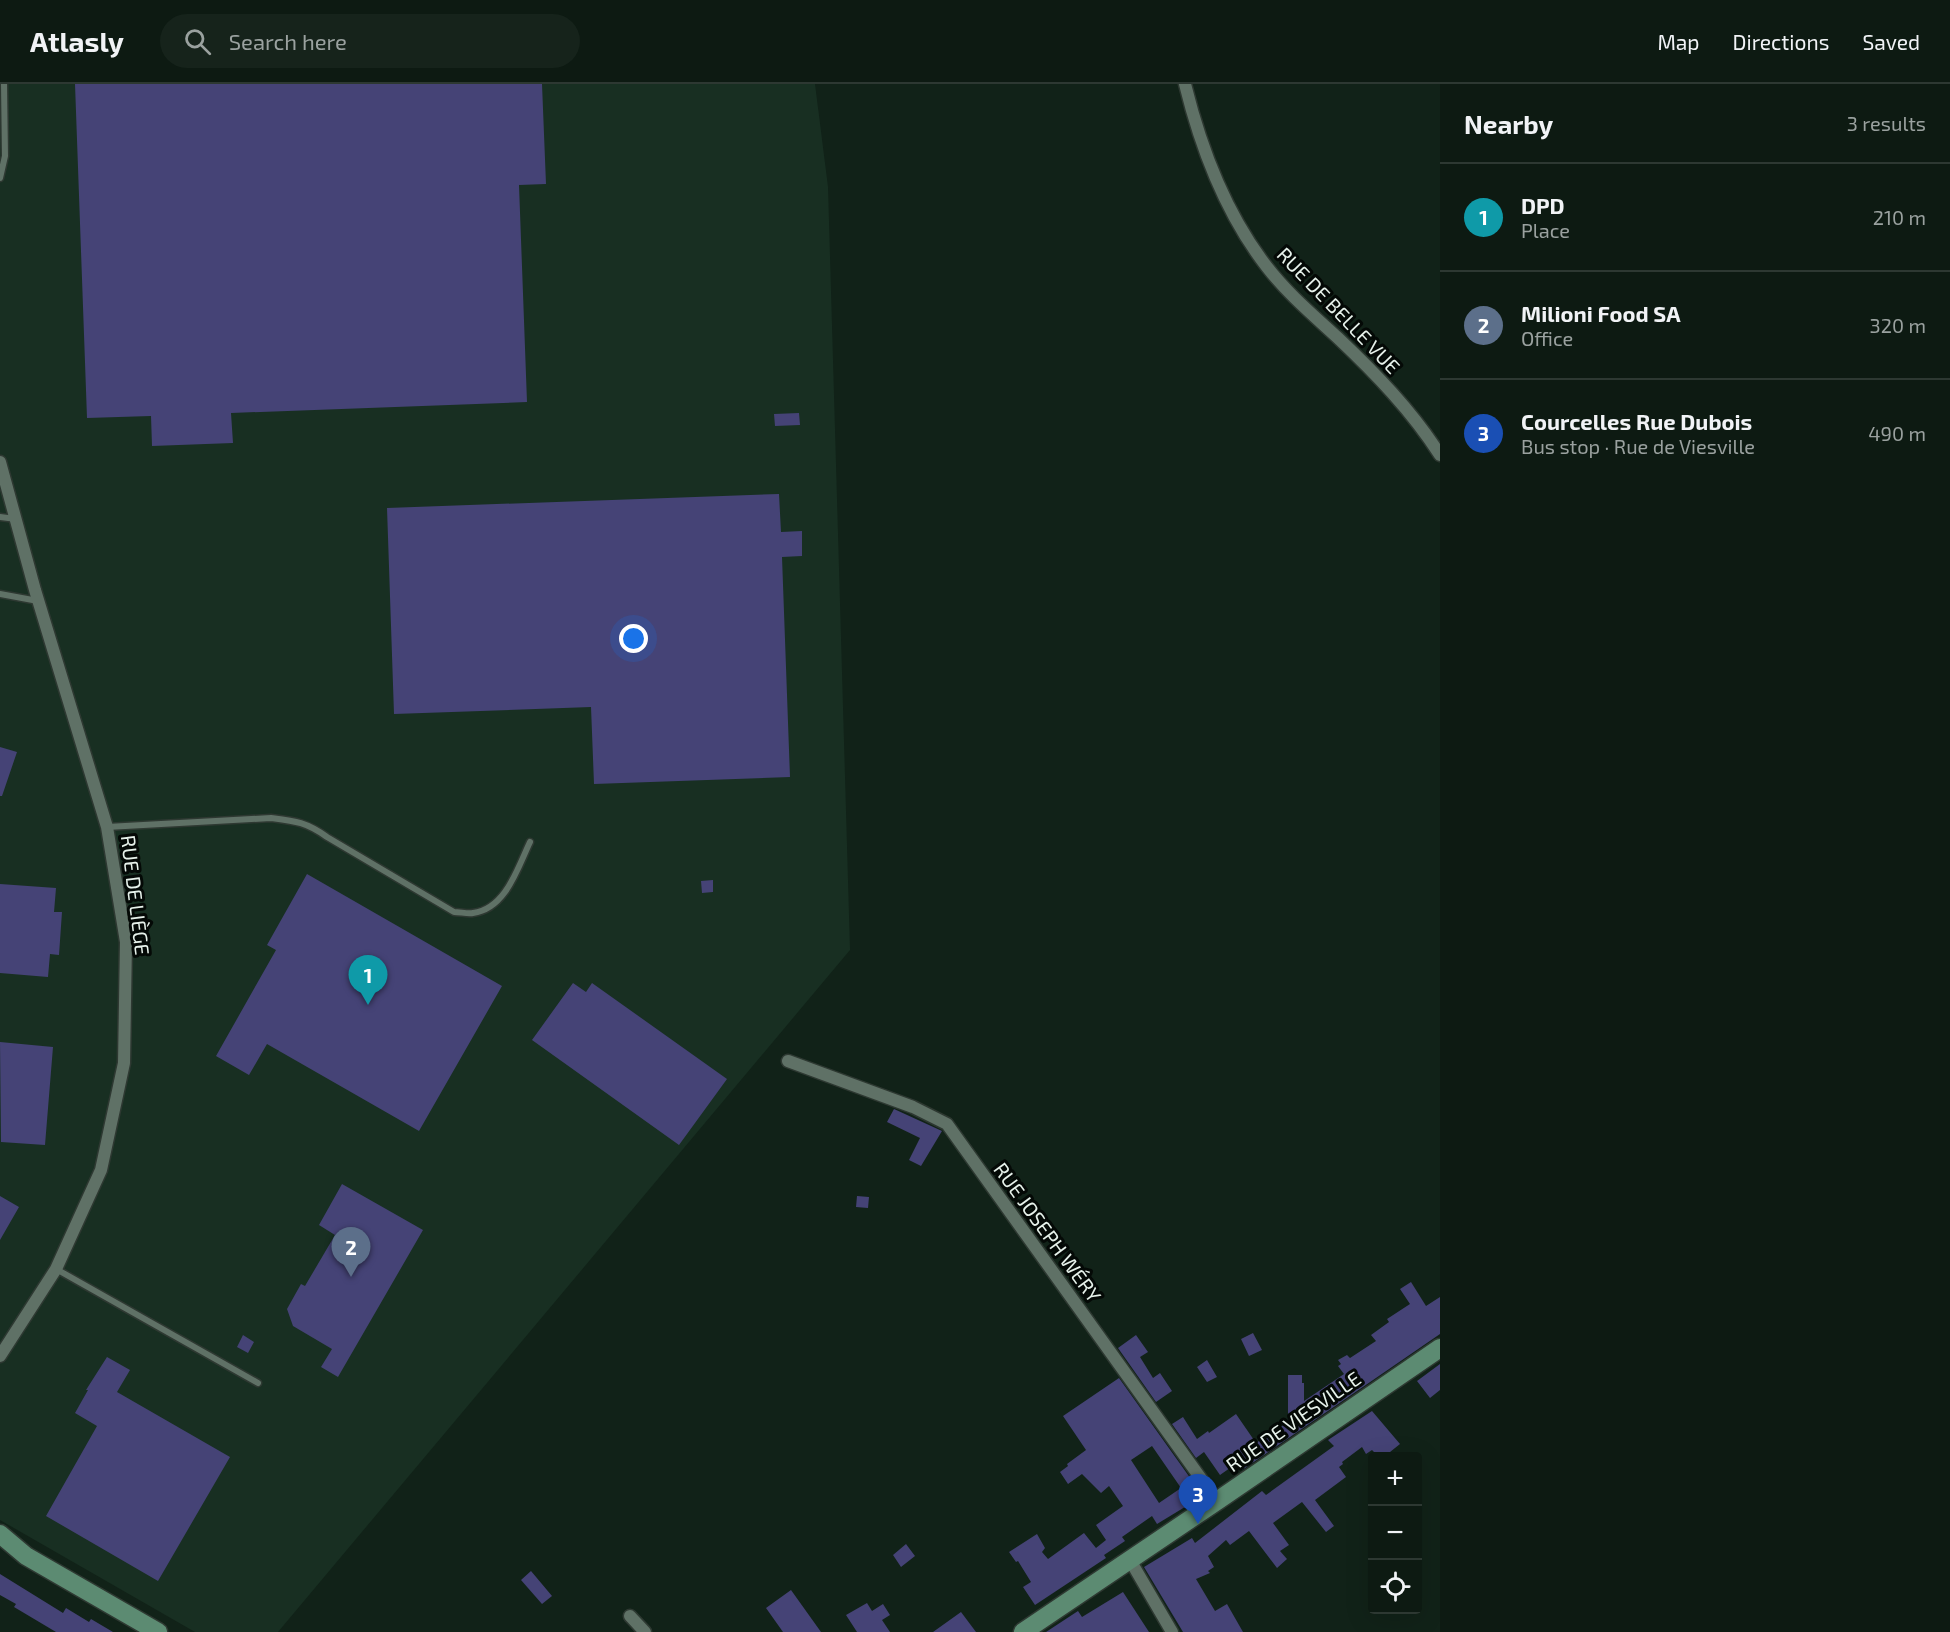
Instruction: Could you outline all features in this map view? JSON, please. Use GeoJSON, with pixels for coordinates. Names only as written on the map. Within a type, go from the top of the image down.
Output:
{"type":"FeatureCollection","features":[{"type":"Feature","properties":{"kind":"street","name":"RUE DE BELLE VUE"},"geometry":{"type":"LineString","coordinates":[[1185,84],[1209,164],[1242,231],[1268,268],[1304,307],[1388,388],[1426,433],[1440,455]]}},
{"type":"Feature","properties":{"kind":"street","name":"RUE DE LIÈGE"},"geometry":{"type":"LineString","coordinates":[[0,462],[38,602],[107,827],[126,942],[124,1063],[101,1170],[56,1269],[0,1356]]}},
{"type":"Feature","properties":{"kind":"street","name":"RUE JOSEPH WÉRY"},"geometry":{"type":"LineString","coordinates":[[788,1061],[913,1107],[947,1124],[1217,1502]]}},
{"type":"Feature","properties":{"kind":"street","name":"RUE DE VIESVILLE"},"geometry":{"type":"LineString","coordinates":[[1023,1632],[1217,1502],[1440,1347]]}},
{"type":"Feature","properties":{"kind":"street"},"geometry":{"type":"LineString","coordinates":[[0,1534],[26,1556],[158,1632]]}},
{"type":"Feature","properties":{"kind":"street"},"geometry":{"type":"LineString","coordinates":[[1130,1560],[1172,1632]]}},
{"type":"Feature","properties":{"kind":"street"},"geometry":{"type":"LineString","coordinates":[[630,1616],[645,1632]]}},
{"type":"Feature","properties":{"kind":"lane"},"geometry":{"type":"LineString","coordinates":[[0,178],[5,156],[3,84]]}},
{"type":"Feature","properties":{"kind":"lane"},"geometry":{"type":"LineString","coordinates":[[0,517],[16,519]]}},
{"type":"Feature","properties":{"kind":"lane"},"geometry":{"type":"LineString","coordinates":[[0,594],[38,602]]}},
{"type":"Feature","properties":{"kind":"lane"},"geometry":{"type":"LineString","coordinates":[[107,827],[271,818],[295,821],[311,826],[454,912],[474,914],[492,907],[504,894],[530,842]]}},
{"type":"Feature","properties":{"kind":"lane"},"geometry":{"type":"LineString","coordinates":[[56,1269],[258,1383]]}},
{"type":"Feature","properties":{"kind":"shaded area"},"geometry":{"type":"Polygon","coordinates":[[[0,84],[815,84],[828,187],[850,950],[278,1632],[195,1632],[0,1520],[0,84]]]}},
{"type":"Feature","properties":{"kind":"building"},"geometry":{"type":"Polygon","coordinates":[[[75,84],[542,84],[546,184],[519,185],[527,402],[231,413],[233,443],[152,446],[151,416],[87,418],[75,84]]]}},
{"type":"Feature","properties":{"kind":"building"},"geometry":{"type":"Polygon","coordinates":[[[799,413],[800,425],[775,426],[774,414],[799,413]]]}},
{"type":"Feature","properties":{"kind":"building"},"geometry":{"type":"Polygon","coordinates":[[[779,494],[781,532],[802,531],[802,556],[782,557],[790,777],[594,784],[591,707],[394,714],[387,508],[779,494]]]}},
{"type":"Feature","properties":{"kind":"building"},"geometry":{"type":"Polygon","coordinates":[[[0,747],[17,752],[2,796],[0,796],[0,747]]]}},
{"type":"Feature","properties":{"kind":"building"},"geometry":{"type":"Polygon","coordinates":[[[307,874],[502,986],[419,1131],[267,1044],[249,1075],[216,1056],[276,950],[267,945],[307,874]]]}},
{"type":"Feature","properties":{"kind":"building"},"geometry":{"type":"Polygon","coordinates":[[[713,880],[713,892],[702,893],[701,881],[713,880]]]}},
{"type":"Feature","properties":{"kind":"building"},"geometry":{"type":"Polygon","coordinates":[[[0,884],[56,888],[54,912],[62,912],[59,955],[50,954],[48,977],[0,973],[0,884]]]}},
{"type":"Feature","properties":{"kind":"building"},"geometry":{"type":"Polygon","coordinates":[[[573,983],[586,992],[592,983],[727,1079],[679,1145],[532,1040],[573,983]]]}},
{"type":"Feature","properties":{"kind":"building"},"geometry":{"type":"Polygon","coordinates":[[[0,1042],[53,1047],[45,1145],[1,1142],[0,1042]]]}},
{"type":"Feature","properties":{"kind":"building"},"geometry":{"type":"Polygon","coordinates":[[[894,1109],[942,1131],[921,1166],[909,1160],[920,1138],[887,1122],[894,1109]]]}},
{"type":"Feature","properties":{"kind":"building"},"geometry":{"type":"Polygon","coordinates":[[[342,1184],[423,1230],[338,1377],[321,1367],[332,1349],[293,1326],[287,1309],[301,1284],[305,1286],[335,1235],[319,1225],[342,1184]]]}},
{"type":"Feature","properties":{"kind":"building"},"geometry":{"type":"Polygon","coordinates":[[[0,1196],[19,1207],[0,1240],[0,1196]]]}},
{"type":"Feature","properties":{"kind":"building"},"geometry":{"type":"Polygon","coordinates":[[[857,1196],[869,1197],[868,1208],[856,1207],[857,1196]]]}},
{"type":"Feature","properties":{"kind":"building"},"geometry":{"type":"Polygon","coordinates":[[[1411,1282],[1426,1306],[1440,1297],[1440,1334],[1242,1470],[1237,1463],[1220,1475],[1204,1452],[1196,1458],[1172,1424],[1183,1417],[1197,1439],[1236,1414],[1256,1443],[1288,1422],[1288,1375],[1302,1375],[1304,1401],[1344,1374],[1338,1366],[1341,1364],[1338,1360],[1347,1355],[1350,1358],[1376,1341],[1371,1335],[1389,1322],[1387,1319],[1410,1304],[1400,1289],[1411,1282]]]}},
{"type":"Feature","properties":{"kind":"building"},"geometry":{"type":"Polygon","coordinates":[[[1253,1333],[1262,1350],[1249,1356],[1241,1339],[1253,1333]]]}},
{"type":"Feature","properties":{"kind":"building"},"geometry":{"type":"Polygon","coordinates":[[[243,1335],[254,1342],[248,1353],[237,1347],[243,1335]]]}},
{"type":"Feature","properties":{"kind":"building"},"geometry":{"type":"Polygon","coordinates":[[[1136,1335],[1148,1352],[1140,1357],[1153,1378],[1160,1373],[1172,1391],[1156,1402],[1118,1348],[1136,1335]]]}},
{"type":"Feature","properties":{"kind":"building"},"geometry":{"type":"Polygon","coordinates":[[[107,1357],[130,1370],[117,1392],[230,1457],[158,1581],[46,1516],[97,1426],[75,1413],[88,1390],[86,1390],[107,1357]]]}},
{"type":"Feature","properties":{"kind":"building"},"geometry":{"type":"Polygon","coordinates":[[[1207,1360],[1217,1377],[1207,1382],[1197,1367],[1207,1360]]]}},
{"type":"Feature","properties":{"kind":"building"},"geometry":{"type":"Polygon","coordinates":[[[1440,1364],[1440,1390],[1430,1398],[1417,1381],[1440,1364]]]}},
{"type":"Feature","properties":{"kind":"building"},"geometry":{"type":"Polygon","coordinates":[[[1119,1378],[1203,1496],[1157,1524],[1152,1516],[1122,1537],[1125,1541],[1104,1555],[1106,1558],[1035,1605],[1023,1587],[1031,1582],[1018,1561],[1016,1562],[1009,1552],[1037,1534],[1045,1548],[1042,1552],[1048,1559],[1084,1533],[1096,1548],[1106,1540],[1096,1525],[1123,1506],[1109,1486],[1101,1493],[1082,1474],[1068,1484],[1060,1472],[1086,1450],[1063,1416],[1119,1378]],[[1152,1446],[1131,1460],[1159,1503],[1181,1488],[1152,1446]]]}},
{"type":"Feature","properties":{"kind":"building"},"geometry":{"type":"Polygon","coordinates":[[[1372,1411],[1400,1444],[1390,1452],[1372,1450],[1366,1454],[1362,1447],[1342,1462],[1343,1464],[1339,1467],[1346,1477],[1315,1500],[1334,1526],[1326,1532],[1302,1502],[1273,1523],[1289,1545],[1280,1551],[1287,1559],[1277,1568],[1249,1531],[1230,1545],[1226,1540],[1208,1556],[1214,1567],[1208,1571],[1210,1573],[1196,1579],[1215,1611],[1227,1604],[1243,1632],[1183,1632],[1144,1567],[1192,1538],[1195,1543],[1262,1491],[1266,1495],[1334,1446],[1328,1440],[1372,1411]]]}},
{"type":"Feature","properties":{"kind":"building"},"geometry":{"type":"Polygon","coordinates":[[[906,1544],[915,1556],[901,1567],[893,1555],[906,1544]]]}},
{"type":"Feature","properties":{"kind":"building"},"geometry":{"type":"Polygon","coordinates":[[[531,1571],[552,1596],[542,1604],[521,1580],[531,1571]]]}},
{"type":"Feature","properties":{"kind":"building"},"geometry":{"type":"Polygon","coordinates":[[[0,1574],[63,1613],[66,1608],[89,1622],[91,1619],[113,1632],[56,1632],[14,1607],[16,1604],[0,1595],[0,1574]]]}},
{"type":"Feature","properties":{"kind":"building"},"geometry":{"type":"Polygon","coordinates":[[[791,1590],[821,1632],[783,1632],[766,1608],[791,1590]]]}},
{"type":"Feature","properties":{"kind":"building"},"geometry":{"type":"Polygon","coordinates":[[[1123,1592],[1149,1632],[1046,1632],[1078,1611],[1082,1617],[1123,1592]]]}},
{"type":"Feature","properties":{"kind":"building"},"geometry":{"type":"Polygon","coordinates":[[[867,1603],[872,1611],[883,1604],[890,1615],[882,1620],[890,1632],[857,1632],[846,1615],[867,1603]]]}},
{"type":"Feature","properties":{"kind":"building"},"geometry":{"type":"Polygon","coordinates":[[[961,1612],[976,1632],[933,1632],[961,1612]]]}},
{"type":"Feature","properties":{"kind":"place","name":"DPD"},"geometry":{"type":"Point","coordinates":[368,1005]}},
{"type":"Feature","properties":{"kind":"place","name":"Milioni Food SA"},"geometry":{"type":"Point","coordinates":[351,1277]}},
{"type":"Feature","properties":{"kind":"place","name":"Courcelles Rue Dubois"},"geometry":{"type":"Point","coordinates":[1198,1524]}}]}
